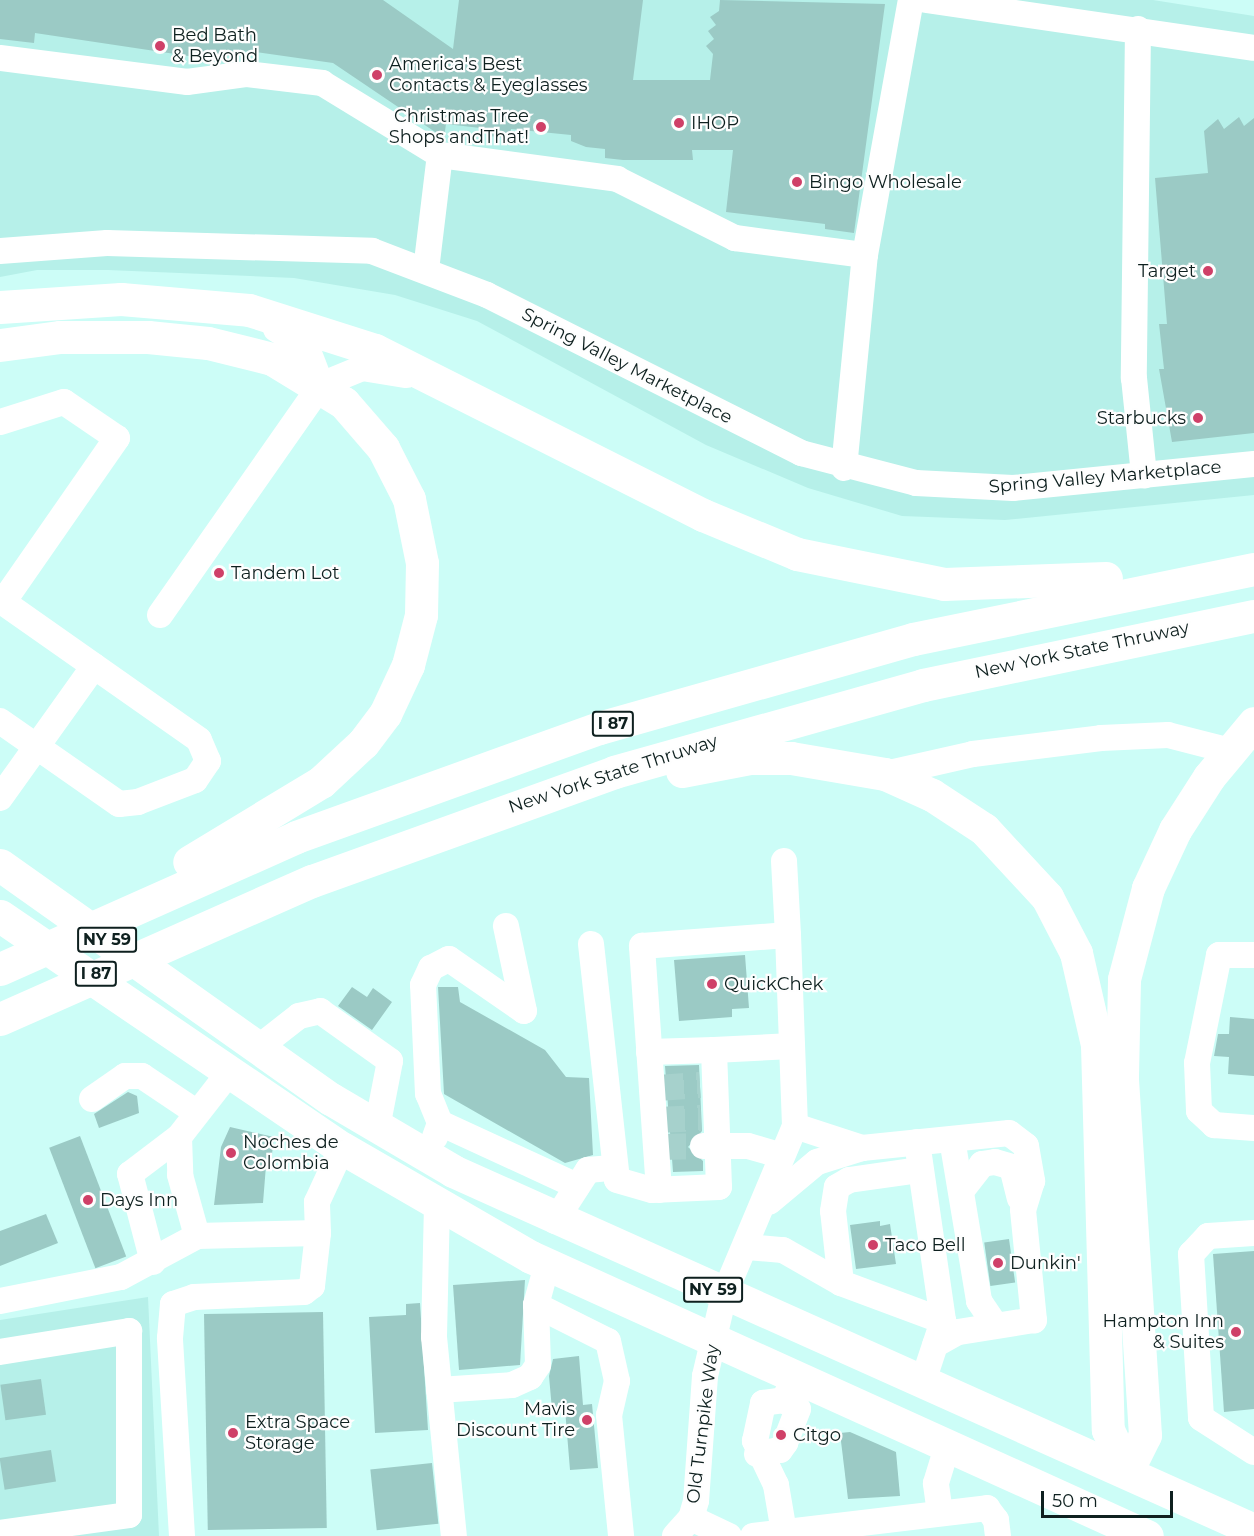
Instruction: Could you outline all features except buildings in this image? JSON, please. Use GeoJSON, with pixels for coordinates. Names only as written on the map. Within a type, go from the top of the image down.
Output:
{"type":"FeatureCollection","features":[{"type":"Feature","properties":{"kind":"main road"},"geometry":{"type":"LineString","coordinates":[[0,307],[89,299],[187,302],[297,323],[375,350],[728,527],[866,572],[944,584],[1012,585],[1254,567]]}},
{"type":"Feature","properties":{"kind":"main road"},"geometry":{"type":"LineString","coordinates":[[0,345],[82,336],[208,343],[272,359],[321,385],[383,448],[416,522],[422,563],[421,615],[394,699],[351,757],[287,806],[0,967]]}},
{"type":"Feature","properties":{"kind":"main road","name":"I 87"},"geometry":{"type":"LineString","coordinates":[[0,967],[296,837],[599,728],[913,639],[1254,567]]}},
{"type":"Feature","properties":{"kind":"main road","name":"New York State Thruway"},"geometry":{"type":"LineString","coordinates":[[0,1019],[252,905],[492,813],[870,698],[1254,616]]}},
{"type":"Feature","properties":{"kind":"main road"},"geometry":{"type":"LineString","coordinates":[[1127,1471],[1145,1435],[1122,1076],[1124,979],[1138,918],[1162,858],[1192,802],[1254,723]]}},
{"type":"Feature","properties":{"kind":"main road"},"geometry":{"type":"LineString","coordinates":[[492,813],[750,758],[832,761],[885,774],[958,811],[1008,851],[1047,897],[1076,952],[1092,1011],[1101,1090],[1108,1430],[1127,1471],[1141,1534]]}},
{"type":"Feature","properties":{"kind":"main road","name":"NY 59"},"geometry":{"type":"LineString","coordinates":[[8,870],[258,1048],[377,1128],[428,1158],[555,1221],[1127,1471],[1254,1530]]}},
{"type":"Feature","properties":{"kind":"main road","name":"NY 59"},"geometry":{"type":"LineString","coordinates":[[0,916],[154,1024],[342,1148],[437,1204],[547,1264],[712,1342],[789,1389],[947,1446],[1141,1534]]}},
{"type":"Feature","properties":{"kind":"street"},"geometry":{"type":"LineString","coordinates":[[844,468],[865,255],[911,0]]}},
{"type":"Feature","properties":{"kind":"street"},"geometry":{"type":"LineString","coordinates":[[926,0],[1138,29],[1254,48]]}},
{"type":"Feature","properties":{"kind":"street"},"geometry":{"type":"LineString","coordinates":[[1138,29],[1134,378],[1144,475]]}},
{"type":"Feature","properties":{"kind":"street"},"geometry":{"type":"LineString","coordinates":[[0,58],[187,82],[247,74],[322,83],[440,155],[617,179],[735,238],[865,255]]}},
{"type":"Feature","properties":{"kind":"street"},"geometry":{"type":"LineString","coordinates":[[426,270],[440,155]]}},
{"type":"Feature","properties":{"kind":"street","name":"Spring Valley Marketplace"},"geometry":{"type":"LineString","coordinates":[[0,250],[82,243],[232,250],[345,247],[426,270],[517,309],[767,439],[844,468],[973,488],[1254,464]]}},
{"type":"Feature","properties":{"kind":"street"},"geometry":{"type":"LineString","coordinates":[[89,299],[185,310],[285,332],[312,355],[321,385]]}},
{"type":"Feature","properties":{"kind":"street"},"geometry":{"type":"LineString","coordinates":[[160,615],[321,385],[345,372],[383,368],[512,417]]}},
{"type":"Feature","properties":{"kind":"street"},"geometry":{"type":"LineString","coordinates":[[0,422],[64,402],[117,438],[1,601],[199,740],[208,753],[206,769],[165,793],[119,804],[0,721]]}},
{"type":"Feature","properties":{"kind":"street"},"geometry":{"type":"LineString","coordinates":[[0,798],[94,666]]}},
{"type":"Feature","properties":{"kind":"street"},"geometry":{"type":"LineString","coordinates":[[885,774],[973,754],[1101,738],[1168,735],[1231,751]]}},
{"type":"Feature","properties":{"kind":"street"},"geometry":{"type":"LineString","coordinates":[[784,861],[795,1126],[862,1148]]}},
{"type":"Feature","properties":{"kind":"street"},"geometry":{"type":"LineString","coordinates":[[428,1158],[440,1123],[428,1094],[423,984],[431,968],[449,959],[524,1011],[506,926]]}},
{"type":"Feature","properties":{"kind":"street"},"geometry":{"type":"LineString","coordinates":[[659,1190],[655,1088],[649,1052],[642,946],[788,935]]}},
{"type":"Feature","properties":{"kind":"street"},"geometry":{"type":"LineString","coordinates":[[591,944],[608,1070],[612,1167],[617,1180],[659,1190],[719,1187],[710,1145],[709,1118],[708,1085],[714,1050]]}},
{"type":"Feature","properties":{"kind":"street"},"geometry":{"type":"LineString","coordinates":[[1254,955],[1219,955],[1197,1063],[1200,1111],[1214,1125],[1254,1128]]}},
{"type":"Feature","properties":{"kind":"street"},"geometry":{"type":"LineString","coordinates":[[258,1048],[299,1016],[320,1011],[390,1061],[377,1128]]}},
{"type":"Feature","properties":{"kind":"street"},"geometry":{"type":"LineString","coordinates":[[649,1052],[792,1046]]}},
{"type":"Feature","properties":{"kind":"street"},"geometry":{"type":"LineString","coordinates":[[153,1262],[130,1174],[179,1137],[195,1112],[228,1074]]}},
{"type":"Feature","properties":{"kind":"street"},"geometry":{"type":"LineString","coordinates":[[92,1100],[125,1076],[142,1076],[195,1112]]}},
{"type":"Feature","properties":{"kind":"street"},"geometry":{"type":"LineString","coordinates":[[440,1123],[577,1186]]}},
{"type":"Feature","properties":{"kind":"street","name":"Old Turnpike Way"},"geometry":{"type":"LineString","coordinates":[[683,1527],[712,1342],[724,1295],[747,1247],[795,1126]]}},
{"type":"Feature","properties":{"kind":"street"},"geometry":{"type":"LineString","coordinates":[[761,1211],[799,1173],[862,1148],[1009,1133],[1026,1146],[1032,1181],[1023,1210]]}},
{"type":"Feature","properties":{"kind":"street"},"geometry":{"type":"LineString","coordinates":[[179,1137],[180,1175],[197,1236]]}},
{"type":"Feature","properties":{"kind":"street"},"geometry":{"type":"LineString","coordinates":[[952,1139],[979,1301],[995,1325]]}},
{"type":"Feature","properties":{"kind":"street"},"geometry":{"type":"LineString","coordinates":[[917,1142],[939,1333],[923,1381]]}},
{"type":"Feature","properties":{"kind":"street"},"geometry":{"type":"LineString","coordinates":[[710,1145],[748,1146],[782,1156]]}},
{"type":"Feature","properties":{"kind":"street"},"geometry":{"type":"LineString","coordinates":[[182,1531],[170,1338],[173,1304],[194,1297],[304,1292],[312,1286],[318,1233],[317,1202],[342,1148]]}},
{"type":"Feature","properties":{"kind":"street"},"geometry":{"type":"LineString","coordinates":[[747,1247],[783,1250],[841,1283],[939,1333],[1034,1320],[1023,1210],[1012,1167],[982,1164],[962,1190]]}},
{"type":"Feature","properties":{"kind":"street"},"geometry":{"type":"LineString","coordinates":[[555,1221],[588,1170],[612,1167]]}},
{"type":"Feature","properties":{"kind":"street"},"geometry":{"type":"LineString","coordinates":[[841,1283],[833,1212],[837,1187],[849,1180],[920,1170]]}},
{"type":"Feature","properties":{"kind":"street"},"geometry":{"type":"LineString","coordinates":[[437,1204],[434,1337],[454,1536]]}},
{"type":"Feature","properties":{"kind":"street"},"geometry":{"type":"LineString","coordinates":[[0,1301],[101,1283],[153,1262],[197,1236],[318,1233]]}},
{"type":"Feature","properties":{"kind":"street"},"geometry":{"type":"LineString","coordinates":[[1254,1233],[1208,1236],[1191,1254],[1201,1418],[1254,1452]]}},
{"type":"Feature","properties":{"kind":"street"},"geometry":{"type":"LineString","coordinates":[[439,1390],[512,1385],[530,1377],[538,1365],[536,1305],[547,1264]]}},
{"type":"Feature","properties":{"kind":"street"},"geometry":{"type":"LineString","coordinates":[[536,1305],[608,1341],[617,1381],[609,1415],[621,1536]]}},
{"type":"Feature","properties":{"kind":"street"},"geometry":{"type":"LineString","coordinates":[[0,1352],[129,1331],[129,1515],[0,1533]]}},
{"type":"Feature","properties":{"kind":"street"},"geometry":{"type":"LineString","coordinates":[[784,1532],[776,1485],[756,1454],[763,1403],[789,1389]]}},
{"type":"Feature","properties":{"kind":"street"},"geometry":{"type":"LineString","coordinates":[[939,1513],[936,1483],[947,1446]]}},
{"type":"Feature","properties":{"kind":"street"},"geometry":{"type":"LineString","coordinates":[[753,1536],[784,1532],[811,1532],[987,1508],[996,1520],[998,1536]]}},
{"type":"Feature","properties":{"kind":"street"},"geometry":{"type":"LineString","coordinates":[[683,1527],[729,1536]]}},
{"type":"Feature","properties":{"kind":"shaded area"},"geometry":{"type":"Polygon","coordinates":[[[0,0],[1153,0],[1254,16],[1254,495],[1005,520],[902,516],[808,488],[706,445],[477,321],[395,295],[294,278],[108,270],[37,270],[0,277],[0,0]]]}},
{"type":"Feature","properties":{"kind":"shaded area"},"geometry":{"type":"Polygon","coordinates":[[[148,1297],[159,1536],[0,1536],[0,1320],[148,1297]]]}},
{"type":"Feature","properties":{"kind":"tunnel"},"geometry":{"type":"LineString","coordinates":[[658,1088],[700,1085]]}},
{"type":"Feature","properties":{"kind":"tunnel"},"geometry":{"type":"LineString","coordinates":[[659,1120],[701,1118]]}},
{"type":"Feature","properties":{"kind":"tunnel"},"geometry":{"type":"LineString","coordinates":[[660,1147],[703,1146]]}},
{"type":"Feature","properties":{"kind":"place","name":"Bed Bath & Beyond"},"geometry":{"type":"Point","coordinates":[160,46]}},
{"type":"Feature","properties":{"kind":"place","name":"America's Best Contacts & Eyeglasses"},"geometry":{"type":"Point","coordinates":[377,75]}},
{"type":"Feature","properties":{"kind":"place","name":"IHOP"},"geometry":{"type":"Point","coordinates":[679,123]}},
{"type":"Feature","properties":{"kind":"place","name":"Christmas Tree Shops andThat!"},"geometry":{"type":"Point","coordinates":[541,127]}},
{"type":"Feature","properties":{"kind":"place","name":"Bingo Wholesale"},"geometry":{"type":"Point","coordinates":[797,182]}},
{"type":"Feature","properties":{"kind":"place","name":"Target"},"geometry":{"type":"Point","coordinates":[1208,271]}},
{"type":"Feature","properties":{"kind":"place","name":"Starbucks"},"geometry":{"type":"Point","coordinates":[1198,418]}},
{"type":"Feature","properties":{"kind":"place","name":"Tandem Lot"},"geometry":{"type":"Point","coordinates":[219,573]}},
{"type":"Feature","properties":{"kind":"place","name":"QuickChek"},"geometry":{"type":"Point","coordinates":[712,984]}},
{"type":"Feature","properties":{"kind":"place","name":"Noches de Colombia"},"geometry":{"type":"Point","coordinates":[231,1153]}},
{"type":"Feature","properties":{"kind":"place","name":"Days Inn"},"geometry":{"type":"Point","coordinates":[88,1200]}},
{"type":"Feature","properties":{"kind":"place","name":"Taco Bell"},"geometry":{"type":"Point","coordinates":[873,1245]}},
{"type":"Feature","properties":{"kind":"place","name":"Dunkin'"},"geometry":{"type":"Point","coordinates":[998,1263]}},
{"type":"Feature","properties":{"kind":"place","name":"Hampton Inn & Suites"},"geometry":{"type":"Point","coordinates":[1236,1332]}},
{"type":"Feature","properties":{"kind":"place","name":"Mavis Discount Tire"},"geometry":{"type":"Point","coordinates":[587,1420]}},
{"type":"Feature","properties":{"kind":"place","name":"Extra Space Storage"},"geometry":{"type":"Point","coordinates":[233,1433]}},
{"type":"Feature","properties":{"kind":"place","name":"Citgo"},"geometry":{"type":"Point","coordinates":[781,1435]}}]}
